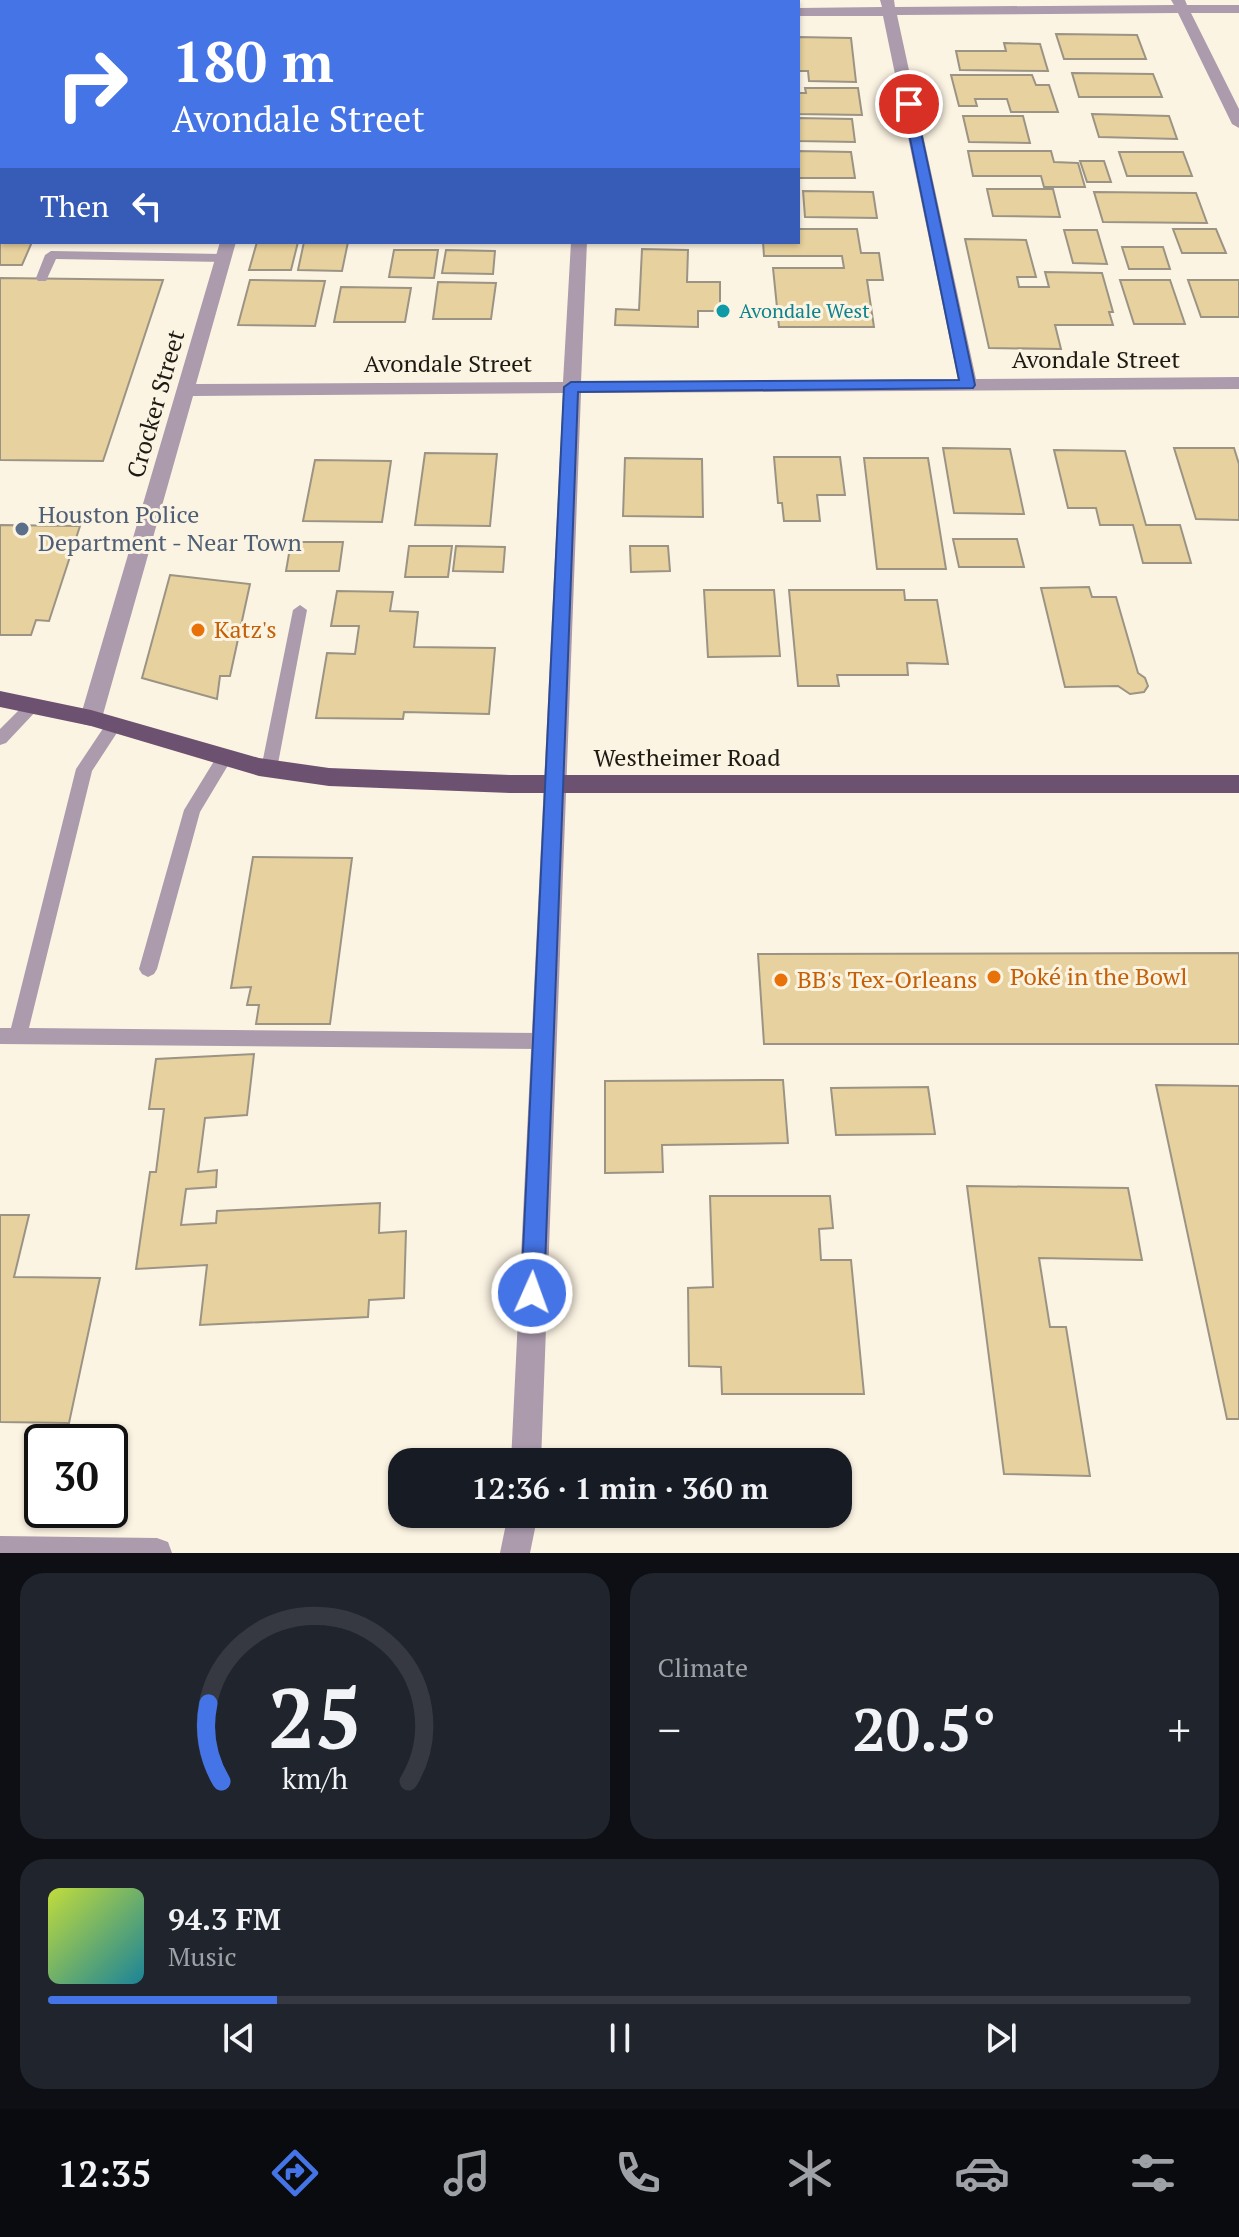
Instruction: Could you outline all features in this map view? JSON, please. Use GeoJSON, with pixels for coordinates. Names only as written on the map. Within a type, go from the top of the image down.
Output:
{"type":"FeatureCollection","features":[{"type":"Feature","properties":{"kind":"main road","name":"Westheimer Road"},"geometry":{"type":"LineString","coordinates":[[0,699],[91,718],[269,769],[329,777],[553,784],[1239,784]]}},
{"type":"Feature","properties":{"kind":"street"},"geometry":{"type":"LineString","coordinates":[[1180,4],[1237,116]]}},
{"type":"Feature","properties":{"kind":"street"},"geometry":{"type":"LineString","coordinates":[[800,12],[888,5],[1180,4],[1239,9]]}},
{"type":"Feature","properties":{"kind":"street"},"geometry":{"type":"LineString","coordinates":[[888,5],[968,385]]}},
{"type":"Feature","properties":{"kind":"street"},"geometry":{"type":"LineString","coordinates":[[527,1448],[553,784],[579,244]]}},
{"type":"Feature","properties":{"kind":"street","name":"Crocker Street"},"geometry":{"type":"LineString","coordinates":[[91,718],[225,250]]}},
{"type":"Feature","properties":{"kind":"street","name":"Avondale Street"},"geometry":{"type":"LineString","coordinates":[[185,390],[1239,383]]}},
{"type":"Feature","properties":{"kind":"street"},"geometry":{"type":"LineString","coordinates":[[515,1553],[520,1528]]}},
{"type":"Feature","properties":{"kind":"street"},"geometry":{"type":"LineString","coordinates":[[0,1551],[157,1553]]}},
{"type":"Feature","properties":{"kind":"lane"},"geometry":{"type":"LineString","coordinates":[[42,278],[51,255],[225,250]]}},
{"type":"Feature","properties":{"kind":"lane"},"geometry":{"type":"LineString","coordinates":[[269,769],[300,610]]}},
{"type":"Feature","properties":{"kind":"lane"},"geometry":{"type":"LineString","coordinates":[[0,739],[33,705]]}},
{"type":"Feature","properties":{"kind":"lane"},"geometry":{"type":"LineString","coordinates":[[114,725],[84,769],[9,1036],[543,1041]]}},
{"type":"Feature","properties":{"kind":"lane"},"geometry":{"type":"LineString","coordinates":[[148,969],[192,810],[225,757]]}},
{"type":"Feature","properties":{"kind":"building"},"geometry":{"type":"Polygon","coordinates":[[[1056,34],[1137,35],[1146,59],[1064,59],[1056,34]]]}},
{"type":"Feature","properties":{"kind":"building"},"geometry":{"type":"Polygon","coordinates":[[[800,37],[851,38],[856,82],[809,81],[808,71],[800,71],[800,37]]]}},
{"type":"Feature","properties":{"kind":"building"},"geometry":{"type":"Polygon","coordinates":[[[1004,43],[1040,44],[1048,71],[960,70],[956,51],[1006,51],[1004,43]]]}},
{"type":"Feature","properties":{"kind":"building"},"geometry":{"type":"Polygon","coordinates":[[[1072,73],[1153,74],[1162,97],[1079,97],[1072,73]]]}},
{"type":"Feature","properties":{"kind":"building"},"geometry":{"type":"Polygon","coordinates":[[[951,75],[1032,75],[1036,85],[1049,85],[1058,112],[1011,112],[1007,99],[975,99],[977,106],[959,106],[951,75]]]}},
{"type":"Feature","properties":{"kind":"building"},"geometry":{"type":"Polygon","coordinates":[[[805,88],[858,88],[862,115],[800,114],[800,93],[806,93],[805,88]]]}},
{"type":"Feature","properties":{"kind":"building"},"geometry":{"type":"Polygon","coordinates":[[[1092,114],[1169,116],[1177,139],[1099,137],[1092,114]]]}},
{"type":"Feature","properties":{"kind":"building"},"geometry":{"type":"Polygon","coordinates":[[[963,116],[1023,116],[1030,143],[969,142],[963,116]]]}},
{"type":"Feature","properties":{"kind":"building"},"geometry":{"type":"Polygon","coordinates":[[[800,118],[852,119],[855,142],[800,141],[800,118]]]}},
{"type":"Feature","properties":{"kind":"building"},"geometry":{"type":"Polygon","coordinates":[[[800,151],[851,152],[855,178],[800,178],[800,151]]]}},
{"type":"Feature","properties":{"kind":"building"},"geometry":{"type":"Polygon","coordinates":[[[968,151],[1051,151],[1054,162],[1078,163],[1085,187],[1044,187],[1041,176],[973,176],[968,151]]]}},
{"type":"Feature","properties":{"kind":"building"},"geometry":{"type":"Polygon","coordinates":[[[1119,152],[1183,152],[1192,176],[1127,176],[1119,152]]]}},
{"type":"Feature","properties":{"kind":"building"},"geometry":{"type":"Polygon","coordinates":[[[1080,161],[1104,161],[1111,182],[1087,182],[1080,161]]]}},
{"type":"Feature","properties":{"kind":"building"},"geometry":{"type":"Polygon","coordinates":[[[987,189],[1053,189],[1060,217],[993,216],[987,189]]]}},
{"type":"Feature","properties":{"kind":"building"},"geometry":{"type":"Polygon","coordinates":[[[803,191],[873,192],[877,218],[805,217],[803,191]]]}},
{"type":"Feature","properties":{"kind":"building"},"geometry":{"type":"Polygon","coordinates":[[[1094,192],[1196,193],[1207,223],[1103,222],[1094,192]]]}},
{"type":"Feature","properties":{"kind":"building"},"geometry":{"type":"Polygon","coordinates":[[[800,229],[857,229],[861,253],[879,253],[883,280],[867,280],[874,327],[779,327],[773,268],[844,268],[842,256],[764,256],[763,244],[800,244],[800,229]]]}},
{"type":"Feature","properties":{"kind":"building"},"geometry":{"type":"Polygon","coordinates":[[[1173,229],[1216,229],[1226,253],[1182,253],[1173,229]]]}},
{"type":"Feature","properties":{"kind":"building"},"geometry":{"type":"Polygon","coordinates":[[[1064,230],[1097,230],[1107,264],[1073,263],[1064,230]]]}},
{"type":"Feature","properties":{"kind":"building"},"geometry":{"type":"Polygon","coordinates":[[[965,239],[1026,240],[1036,277],[1017,277],[1019,287],[1049,287],[1045,272],[1102,273],[1113,312],[1109,312],[1113,325],[1055,325],[1061,349],[989,348],[965,239]]]}},
{"type":"Feature","properties":{"kind":"building"},"geometry":{"type":"Polygon","coordinates":[[[0,244],[31,244],[22,265],[0,265],[0,244]]]}},
{"type":"Feature","properties":{"kind":"building"},"geometry":{"type":"Polygon","coordinates":[[[256,244],[298,244],[291,270],[249,270],[256,244]]]}},
{"type":"Feature","properties":{"kind":"building"},"geometry":{"type":"Polygon","coordinates":[[[304,244],[348,244],[342,271],[298,270],[304,244]]]}},
{"type":"Feature","properties":{"kind":"building"},"geometry":{"type":"Polygon","coordinates":[[[1122,247],[1163,247],[1170,269],[1129,269],[1122,247]]]}},
{"type":"Feature","properties":{"kind":"building"},"geometry":{"type":"Polygon","coordinates":[[[642,249],[688,250],[687,282],[720,282],[720,311],[698,311],[698,327],[615,325],[616,309],[639,310],[642,249]]]}},
{"type":"Feature","properties":{"kind":"building"},"geometry":{"type":"Polygon","coordinates":[[[394,250],[438,250],[434,278],[389,277],[394,250]]]}},
{"type":"Feature","properties":{"kind":"building"},"geometry":{"type":"Polygon","coordinates":[[[446,250],[495,251],[493,274],[442,273],[446,250]]]}},
{"type":"Feature","properties":{"kind":"building"},"geometry":{"type":"Polygon","coordinates":[[[0,278],[163,280],[103,461],[0,460],[0,278]]]}},
{"type":"Feature","properties":{"kind":"building"},"geometry":{"type":"Polygon","coordinates":[[[250,280],[325,281],[315,326],[238,325],[250,280]]]}},
{"type":"Feature","properties":{"kind":"building"},"geometry":{"type":"Polygon","coordinates":[[[1120,280],[1170,280],[1185,324],[1134,324],[1120,280]]]}},
{"type":"Feature","properties":{"kind":"building"},"geometry":{"type":"Polygon","coordinates":[[[1188,280],[1239,280],[1239,317],[1201,317],[1188,280]]]}},
{"type":"Feature","properties":{"kind":"building"},"geometry":{"type":"Polygon","coordinates":[[[438,282],[496,283],[491,319],[433,319],[438,282]]]}},
{"type":"Feature","properties":{"kind":"building"},"geometry":{"type":"Polygon","coordinates":[[[341,287],[411,288],[405,322],[334,322],[341,287]]]}},
{"type":"Feature","properties":{"kind":"building"},"geometry":{"type":"Polygon","coordinates":[[[943,448],[1010,449],[1024,514],[954,513],[943,448]]]}},
{"type":"Feature","properties":{"kind":"building"},"geometry":{"type":"Polygon","coordinates":[[[1174,448],[1234,448],[1239,464],[1239,520],[1196,519],[1174,448]]]}},
{"type":"Feature","properties":{"kind":"building"},"geometry":{"type":"Polygon","coordinates":[[[1054,450],[1125,451],[1146,525],[1180,525],[1191,563],[1143,563],[1133,525],[1100,525],[1096,508],[1068,508],[1054,450]]]}},
{"type":"Feature","properties":{"kind":"building"},"geometry":{"type":"Polygon","coordinates":[[[425,453],[497,454],[490,526],[415,525],[425,453]]]}},
{"type":"Feature","properties":{"kind":"building"},"geometry":{"type":"Polygon","coordinates":[[[774,457],[840,457],[845,495],[817,495],[820,521],[784,521],[782,503],[778,503],[774,457]]]}},
{"type":"Feature","properties":{"kind":"building"},"geometry":{"type":"Polygon","coordinates":[[[625,458],[702,459],[703,517],[623,516],[625,458]]]}},
{"type":"Feature","properties":{"kind":"building"},"geometry":{"type":"Polygon","coordinates":[[[864,458],[928,458],[946,569],[877,569],[864,458]]]}},
{"type":"Feature","properties":{"kind":"building"},"geometry":{"type":"Polygon","coordinates":[[[315,460],[391,461],[382,522],[303,521],[315,460]]]}},
{"type":"Feature","properties":{"kind":"building"},"geometry":{"type":"Polygon","coordinates":[[[0,525],[80,526],[49,621],[36,620],[31,635],[0,635],[0,525]]]}},
{"type":"Feature","properties":{"kind":"building"},"geometry":{"type":"Polygon","coordinates":[[[953,539],[1017,539],[1024,567],[959,567],[953,539]]]}},
{"type":"Feature","properties":{"kind":"building"},"geometry":{"type":"Polygon","coordinates":[[[291,542],[343,542],[339,571],[286,571],[291,542]]]}},
{"type":"Feature","properties":{"kind":"building"},"geometry":{"type":"Polygon","coordinates":[[[409,546],[452,546],[448,577],[405,577],[409,546]]]}},
{"type":"Feature","properties":{"kind":"building"},"geometry":{"type":"Polygon","coordinates":[[[456,546],[505,547],[503,572],[453,571],[456,546]]]}},
{"type":"Feature","properties":{"kind":"building"},"geometry":{"type":"Polygon","coordinates":[[[630,546],[668,546],[670,571],[631,572],[630,546]]]}},
{"type":"Feature","properties":{"kind":"building","name":"Katz's"},"geometry":{"type":"Polygon","coordinates":[[[170,575],[250,584],[230,676],[220,676],[217,699],[142,678],[170,575]]]}},
{"type":"Feature","properties":{"kind":"building"},"geometry":{"type":"Polygon","coordinates":[[[1089,587],[1092,597],[1116,597],[1138,673],[1145,678],[1148,686],[1144,692],[1130,694],[1118,686],[1065,687],[1041,588],[1089,587]]]}},
{"type":"Feature","properties":{"kind":"building"},"geometry":{"type":"Polygon","coordinates":[[[704,590],[774,590],[780,656],[708,657],[704,590]]]}},
{"type":"Feature","properties":{"kind":"building"},"geometry":{"type":"Polygon","coordinates":[[[789,590],[904,590],[905,600],[937,600],[948,664],[907,663],[908,675],[837,675],[839,686],[798,686],[789,590]]]}},
{"type":"Feature","properties":{"kind":"building"},"geometry":{"type":"Polygon","coordinates":[[[337,591],[393,592],[390,611],[418,612],[414,647],[495,648],[489,714],[404,712],[403,719],[316,718],[327,653],[355,654],[359,626],[331,626],[337,591]]]}},
{"type":"Feature","properties":{"kind":"building"},"geometry":{"type":"Polygon","coordinates":[[[253,857],[352,858],[330,1024],[256,1024],[259,1005],[247,1005],[251,987],[231,988],[253,857]]]}},
{"type":"Feature","properties":{"kind":"building"},"geometry":{"type":"Polygon","coordinates":[[[1239,953],[1239,1044],[764,1044],[758,954],[1239,953]]]}},
{"type":"Feature","properties":{"kind":"building"},"geometry":{"type":"Polygon","coordinates":[[[254,1054],[247,1115],[205,1118],[198,1172],[217,1170],[216,1187],[186,1189],[181,1225],[216,1223],[217,1211],[380,1203],[379,1233],[406,1231],[404,1298],[369,1300],[368,1317],[200,1325],[207,1265],[136,1269],[150,1172],[156,1172],[164,1109],[149,1109],[156,1059],[254,1054]]]}},
{"type":"Feature","properties":{"kind":"building"},"geometry":{"type":"Polygon","coordinates":[[[783,1080],[788,1143],[662,1145],[663,1172],[605,1173],[605,1081],[783,1080]]]}},
{"type":"Feature","properties":{"kind":"building"},"geometry":{"type":"Polygon","coordinates":[[[1156,1085],[1239,1086],[1239,1419],[1227,1419],[1156,1085]]]}},
{"type":"Feature","properties":{"kind":"building"},"geometry":{"type":"Polygon","coordinates":[[[928,1087],[935,1134],[836,1135],[831,1088],[928,1087]]]}},
{"type":"Feature","properties":{"kind":"building"},"geometry":{"type":"Polygon","coordinates":[[[967,1186],[1128,1188],[1142,1260],[1039,1258],[1050,1327],[1066,1327],[1090,1476],[1004,1474],[967,1186]]]}},
{"type":"Feature","properties":{"kind":"building"},"geometry":{"type":"Polygon","coordinates":[[[710,1196],[830,1196],[833,1228],[819,1229],[821,1260],[851,1260],[864,1394],[722,1394],[721,1367],[689,1366],[688,1288],[713,1287],[710,1196]]]}},
{"type":"Feature","properties":{"kind":"building"},"geometry":{"type":"Polygon","coordinates":[[[0,1215],[29,1215],[14,1277],[100,1278],[69,1423],[0,1422],[0,1215]]]}},
{"type":"Feature","properties":{"kind":"place","name":"Avondale West"},"geometry":{"type":"Point","coordinates":[723,311]}},
{"type":"Feature","properties":{"kind":"place","name":"Houston Police Department - Near Town"},"geometry":{"type":"Point","coordinates":[22,529]}},
{"type":"Feature","properties":{"kind":"place","name":"Katz's"},"geometry":{"type":"Point","coordinates":[198,630]}},
{"type":"Feature","properties":{"kind":"place","name":"Poké in the Bowl"},"geometry":{"type":"Point","coordinates":[994,977]}},
{"type":"Feature","properties":{"kind":"place","name":"BB's Tex-Orleans"},"geometry":{"type":"Point","coordinates":[781,980]}},
{"type":"Feature","properties":{"kind":"route"},"geometry":{"type":"LineString","coordinates":[[532,1293],[571,387],[968,385],[909,104]]}}]}
